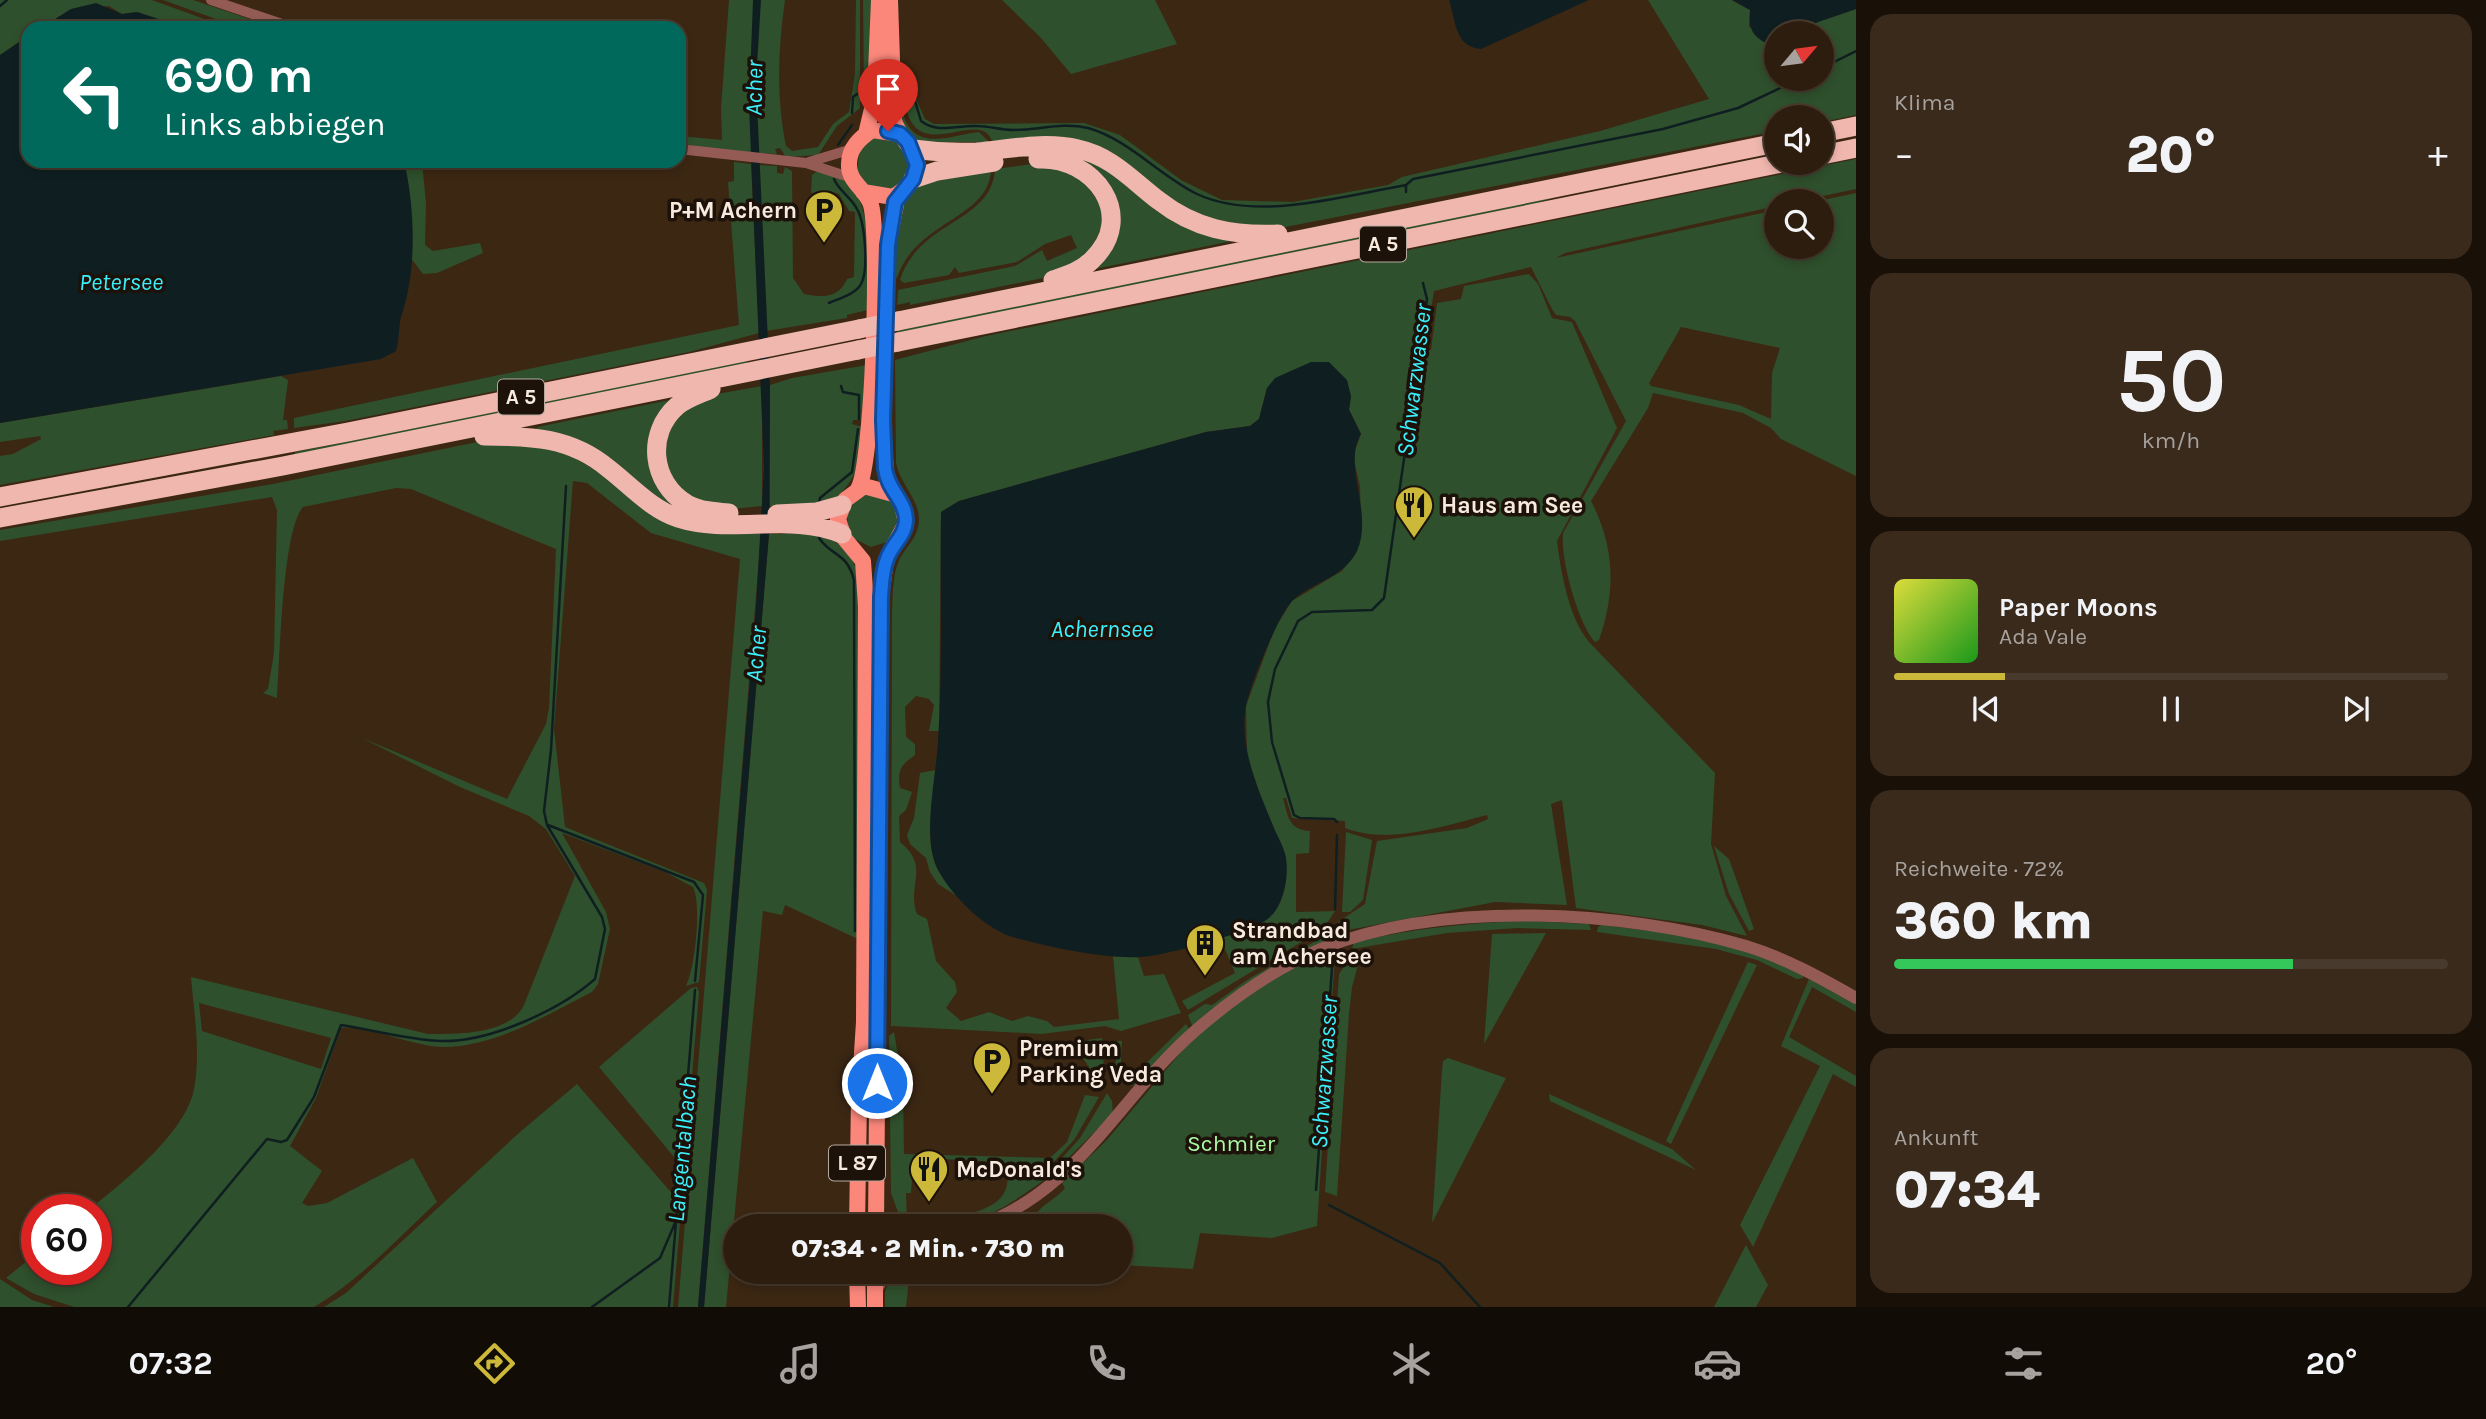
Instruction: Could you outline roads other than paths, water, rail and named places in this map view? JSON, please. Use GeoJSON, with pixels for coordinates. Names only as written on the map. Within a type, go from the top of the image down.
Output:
{"type":"FeatureCollection","features":[{"type":"Feature","properties":{"kind":"highway"},"geometry":{"type":"LineString","coordinates":[[1834,131],[1856,127]]}},
{"type":"Feature","properties":{"kind":"highway"},"geometry":{"type":"LineString","coordinates":[[906,141],[943,152],[1066,161],[1082,168],[1104,192],[1109,223],[1104,244],[1083,267],[995,301]]}},
{"type":"Feature","properties":{"kind":"highway"},"geometry":{"type":"LineString","coordinates":[[913,179],[992,156],[1053,145],[1096,155],[1118,166],[1181,216],[1219,231],[1248,235],[1338,232]]}},
{"type":"Feature","properties":{"kind":"highway","name":"A 5"},"geometry":{"type":"LineString","coordinates":[[0,497],[296,443],[1764,145]]}},
{"type":"Feature","properties":{"kind":"highway"},"geometry":{"type":"LineString","coordinates":[[1834,153],[1856,148]]}},
{"type":"Feature","properties":{"kind":"highway","name":"A 5"},"geometry":{"type":"LineString","coordinates":[[0,518],[438,436],[1764,167]]}},
{"type":"Feature","properties":{"kind":"highway"},"geometry":{"type":"LineString","coordinates":[[749,519],[684,502],[663,481],[656,453],[662,427],[678,406],[750,373]]}},
{"type":"Feature","properties":{"kind":"highway"},"geometry":{"type":"LineString","coordinates":[[438,436],[519,435],[559,441],[593,457],[670,514],[698,523],[749,519],[781,520],[815,528],[848,542]]}},
{"type":"Feature","properties":{"kind":"highway"},"geometry":{"type":"LineString","coordinates":[[781,520],[842,505]]}},
{"type":"Feature","properties":{"kind":"main road"},"geometry":{"type":"LineString","coordinates":[[866,134],[875,96],[879,0]]}},
{"type":"Feature","properties":{"kind":"main road"},"geometry":{"type":"LineString","coordinates":[[863,192],[888,199],[898,194],[913,179],[917,160],[894,120],[891,96],[890,0]]}},
{"type":"Feature","properties":{"kind":"main road"},"geometry":{"type":"LineString","coordinates":[[898,194],[888,245],[883,420],[887,481],[902,505],[906,519],[903,533],[894,545],[873,551],[848,542],[838,519],[842,505],[858,489],[865,471],[870,428],[874,281],[872,209],[852,178],[849,165],[852,149],[866,134],[876,129],[906,141]]}},
{"type":"Feature","properties":{"kind":"main road"},"geometry":{"type":"LineString","coordinates":[[858,489],[872,486],[893,494]]}},
{"type":"Feature","properties":{"kind":"main road","name":"L 87"},"geometry":{"type":"LineString","coordinates":[[848,542],[863,561],[865,575],[867,705],[864,1022],[859,1099],[857,1214]]}},
{"type":"Feature","properties":{"kind":"main road","name":"L 87"},"geometry":{"type":"LineString","coordinates":[[876,1214],[881,597],[886,560],[894,545]]}},
{"type":"Feature","properties":{"kind":"main road"},"geometry":{"type":"LineString","coordinates":[[857,1284],[858,1307]]}},
{"type":"Feature","properties":{"kind":"street"},"geometry":{"type":"LineString","coordinates":[[211,0],[273,21]]}},
{"type":"Feature","properties":{"kind":"street"},"geometry":{"type":"LineString","coordinates":[[806,163],[852,149]]}},
{"type":"Feature","properties":{"kind":"street"},"geometry":{"type":"LineString","coordinates":[[686,150],[806,163],[852,178]]}},
{"type":"Feature","properties":{"kind":"street"},"geometry":{"type":"LineString","coordinates":[[1005,1214],[1057,1179],[1086,1153],[1193,1032],[1237,996],[1294,962],[1377,931],[1460,918],[1572,918],[1674,929],[1748,947],[1797,967],[1856,998]]}},
{"type":"Feature","properties":{"kind":"water","name":"Acher"},"geometry":{"type":"Polygon","coordinates":[[[753,0],[761,0],[756,82],[770,385],[769,534],[704,1307],[698,1307],[756,606],[764,468],[749,106],[753,0]]]}},
{"type":"Feature","properties":{"kind":"water"},"geometry":{"type":"Polygon","coordinates":[[[1449,0],[1589,0],[1481,49],[1466,44],[1461,38],[1449,0]]]}},
{"type":"Feature","properties":{"kind":"water"},"geometry":{"type":"Polygon","coordinates":[[[1732,0],[1856,0],[1856,9],[1821,21],[1764,21],[1764,42],[1752,30],[1750,10],[1732,0]]]}},
{"type":"Feature","properties":{"kind":"water"},"geometry":{"type":"Polygon","coordinates":[[[96,3],[122,14],[137,12],[165,21],[52,21],[71,9],[96,3]]]}},
{"type":"Feature","properties":{"kind":"water","name":"Petersee"},"geometry":{"type":"Polygon","coordinates":[[[21,41],[21,168],[406,168],[412,218],[412,258],[396,351],[381,359],[0,423],[0,55],[21,41]]]}},
{"type":"Feature","properties":{"kind":"water","name":"Achernsee"},"geometry":{"type":"Polygon","coordinates":[[[1311,362],[1329,362],[1347,380],[1351,396],[1349,410],[1361,434],[1356,446],[1355,460],[1362,521],[1357,551],[1351,560],[1336,574],[1292,601],[1286,609],[1265,651],[1246,706],[1244,721],[1247,751],[1286,858],[1286,882],[1278,906],[1269,918],[1228,936],[1188,948],[1142,957],[1095,955],[1062,949],[1016,938],[993,928],[971,911],[943,879],[933,855],[931,840],[940,685],[941,512],[959,501],[1206,432],[1250,426],[1259,419],[1267,388],[1275,378],[1311,362]]]}},
{"type":"Feature","properties":{"kind":"waterway"},"geometry":{"type":"LineString","coordinates":[[0,6],[7,0]]}},
{"type":"Feature","properties":{"kind":"waterway","name":"Schwarzwasser"},"geometry":{"type":"LineString","coordinates":[[1834,62],[1856,51]]}},
{"type":"Feature","properties":{"kind":"waterway","name":"Schwarzwasser"},"geometry":{"type":"LineString","coordinates":[[1406,192],[1406,185],[1413,179],[1663,129],[1738,108],[1774,91]]}},
{"type":"Feature","properties":{"kind":"waterway"},"geometry":{"type":"LineString","coordinates":[[852,113],[853,97],[857,94]]}},
{"type":"Feature","properties":{"kind":"waterway"},"geometry":{"type":"LineString","coordinates":[[906,94],[915,101],[921,121],[934,127],[977,126],[1013,130],[1079,126],[1103,133],[1183,186],[1221,202],[1246,206],[1300,204],[1406,185]]}},
{"type":"Feature","properties":{"kind":"waterway"},"geometry":{"type":"LineString","coordinates":[[838,145],[852,125]]}},
{"type":"Feature","properties":{"kind":"waterway"},"geometry":{"type":"LineString","coordinates":[[829,303],[859,288],[865,268],[864,235],[860,216],[834,179]]}},
{"type":"Feature","properties":{"kind":"waterway","name":"Schwarzwasser"},"geometry":{"type":"LineString","coordinates":[[1337,822],[1334,819],[1300,818],[1294,815],[1272,742],[1268,702],[1275,669],[1298,621],[1312,612],[1372,610],[1384,598],[1427,299],[1423,283]]}},
{"type":"Feature","properties":{"kind":"waterway"},"geometry":{"type":"LineString","coordinates":[[841,386],[843,392],[859,395],[859,419]]}},
{"type":"Feature","properties":{"kind":"waterway"},"geometry":{"type":"LineString","coordinates":[[819,503],[820,498],[852,472],[858,429]]}},
{"type":"Feature","properties":{"kind":"waterway"},"geometry":{"type":"LineString","coordinates":[[128,1307],[267,1139],[281,1142],[287,1140],[314,1097],[341,1025],[417,1039],[461,1040],[502,1030],[544,1013],[595,979],[605,929],[602,917],[547,825],[544,811],[551,750],[566,486]]}},
{"type":"Feature","properties":{"kind":"waterway"},"geometry":{"type":"LineString","coordinates":[[819,538],[843,559],[854,580],[855,931]]}},
{"type":"Feature","properties":{"kind":"waterway","name":"Langentalbach"},"geometry":{"type":"LineString","coordinates":[[548,825],[694,882],[703,895],[695,981]]}},
{"type":"Feature","properties":{"kind":"waterway","name":"Schwarzwasser"},"geometry":{"type":"LineString","coordinates":[[1335,909],[1337,835]]}},
{"type":"Feature","properties":{"kind":"waterway","name":"Schwarzwasser"},"geometry":{"type":"LineString","coordinates":[[1316,1190],[1333,954]]}},
{"type":"Feature","properties":{"kind":"waterway","name":"Langentalbach"},"geometry":{"type":"LineString","coordinates":[[669,1307],[695,990]]}},
{"type":"Feature","properties":{"kind":"waterway","name":"Schwarzwasser"},"geometry":{"type":"LineString","coordinates":[[1329,1205],[1440,1263],[1480,1307]]}},
{"type":"Feature","properties":{"kind":"waterway"},"geometry":{"type":"LineString","coordinates":[[592,1307],[660,1258],[675,1223]]}},
{"type":"Feature","properties":{"kind":"place","name":"P+M Achern"},"geometry":{"type":"Point","coordinates":[824,244]}},
{"type":"Feature","properties":{"kind":"place","name":"Haus am See"},"geometry":{"type":"Point","coordinates":[1414,539]}},
{"type":"Feature","properties":{"kind":"place","name":"Strandbad am Achersee"},"geometry":{"type":"Point","coordinates":[1205,977]}},
{"type":"Feature","properties":{"kind":"place","name":"Premium Parking Veda"},"geometry":{"type":"Point","coordinates":[992,1095]}},
{"type":"Feature","properties":{"kind":"place","name":"McDonald's"},"geometry":{"type":"Point","coordinates":[929,1203]}},
{"type":"Feature","properties":{"kind":"park label","name":"Schmier"},"geometry":{"type":"Point","coordinates":[1231,1143]}}]}
